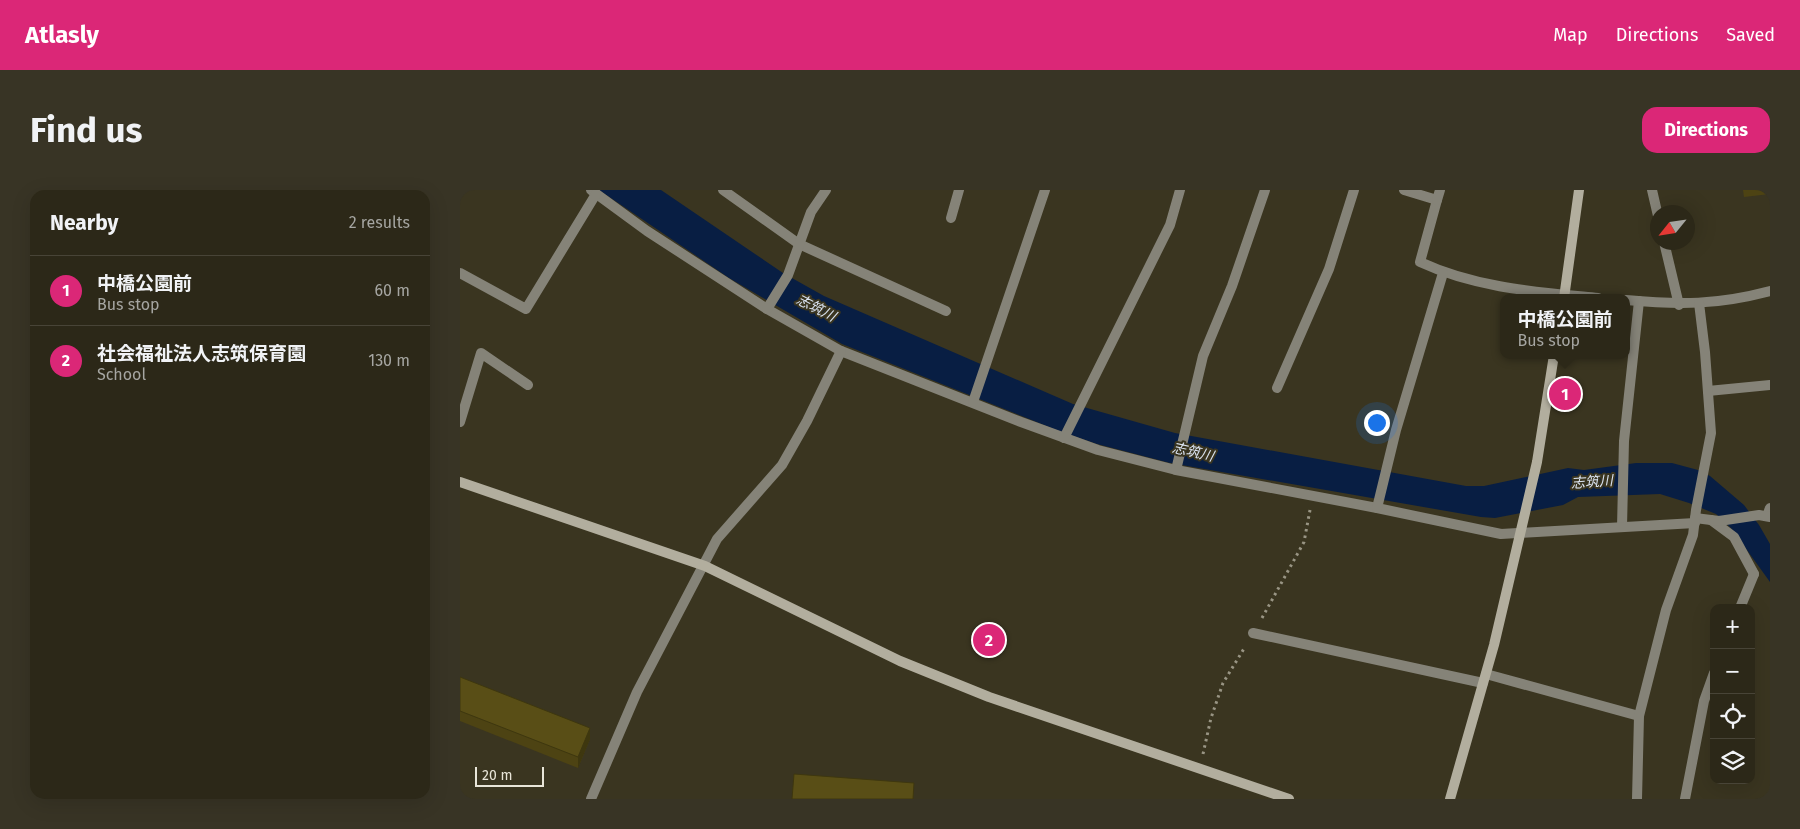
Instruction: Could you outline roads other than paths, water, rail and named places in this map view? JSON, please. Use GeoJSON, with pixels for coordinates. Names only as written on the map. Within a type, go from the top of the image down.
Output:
{"type":"FeatureCollection","features":[{"type":"Feature","properties":{"kind":"street"},"geometry":{"type":"LineString","coordinates":[[723,190],[799,244],[946,311]]}},
{"type":"Feature","properties":{"kind":"street"},"geometry":{"type":"LineString","coordinates":[[767,309],[788,275],[812,212],[826,190]]}},
{"type":"Feature","properties":{"kind":"street"},"geometry":{"type":"LineString","coordinates":[[951,218],[959,190]]}},
{"type":"Feature","properties":{"kind":"street"},"geometry":{"type":"LineString","coordinates":[[973,402],[1045,190]]}},
{"type":"Feature","properties":{"kind":"street"},"geometry":{"type":"LineString","coordinates":[[1064,438],[1170,225],[1180,190]]}},
{"type":"Feature","properties":{"kind":"street"},"geometry":{"type":"LineString","coordinates":[[1176,470],[1203,356],[1232,286],[1265,190]]}},
{"type":"Feature","properties":{"kind":"street"},"geometry":{"type":"LineString","coordinates":[[1277,388],[1329,269],[1354,190]]}},
{"type":"Feature","properties":{"kind":"street"},"geometry":{"type":"LineString","coordinates":[[1404,190],[1438,195],[1420,262],[1443,273],[1502,288],[1548,294]]}},
{"type":"Feature","properties":{"kind":"street"},"geometry":{"type":"LineString","coordinates":[[1564,294],[1580,190]]}},
{"type":"Feature","properties":{"kind":"street"},"geometry":{"type":"LineString","coordinates":[[1652,190],[1655,205]]}},
{"type":"Feature","properties":{"kind":"street"},"geometry":{"type":"LineString","coordinates":[[460,273],[526,309],[594,192],[647,232],[767,309],[841,351],[1098,450],[1176,470],[1377,508],[1501,534],[1622,527],[1695,517],[1715,521],[1767,514]]}},
{"type":"Feature","properties":{"kind":"street"},"geometry":{"type":"LineString","coordinates":[[1666,250],[1678,305]]}},
{"type":"Feature","properties":{"kind":"street"},"geometry":{"type":"LineString","coordinates":[[1377,508],[1386,467],[1443,273]]}},
{"type":"Feature","properties":{"kind":"street"},"geometry":{"type":"LineString","coordinates":[[1630,300],[1678,305],[1735,300],[1770,291]]}},
{"type":"Feature","properties":{"kind":"street"},"geometry":{"type":"LineString","coordinates":[[1622,527],[1624,441],[1639,301]]}},
{"type":"Feature","properties":{"kind":"street"},"geometry":{"type":"LineString","coordinates":[[1637,799],[1639,716],[1666,610],[1693,535],[1710,433],[1708,391],[1699,303]]}},
{"type":"Feature","properties":{"kind":"street"},"geometry":{"type":"LineString","coordinates":[[591,799],[637,692],[705,566],[717,539],[782,465],[808,421],[841,351]]}},
{"type":"Feature","properties":{"kind":"street"},"geometry":{"type":"LineString","coordinates":[[460,422],[481,354],[528,385]]}},
{"type":"Feature","properties":{"kind":"street"},"geometry":{"type":"LineString","coordinates":[[1450,799],[1484,678],[1537,462],[1553,359]]}},
{"type":"Feature","properties":{"kind":"street"},"geometry":{"type":"LineString","coordinates":[[1708,391],[1770,385]]}},
{"type":"Feature","properties":{"kind":"street"},"geometry":{"type":"LineString","coordinates":[[460,482],[705,566],[900,661],[989,698],[1288,799]]}},
{"type":"Feature","properties":{"kind":"street"},"geometry":{"type":"LineString","coordinates":[[1715,521],[1734,537],[1754,574],[1742,604]]}},
{"type":"Feature","properties":{"kind":"street"},"geometry":{"type":"LineString","coordinates":[[1253,633],[1484,678],[1639,716]]}},
{"type":"Feature","properties":{"kind":"street"},"geometry":{"type":"LineString","coordinates":[[1685,799],[1704,702],[1710,685]]}},
{"type":"Feature","properties":{"kind":"water","name":"志筑川"},"geometry":{"type":"Polygon","coordinates":[[[599,190],[661,190],[783,273],[824,296],[1073,404],[1175,433],[1466,486],[1484,486],[1568,468],[1584,470],[1636,463],[1672,463],[1698,470],[1710,476],[1744,505],[1759,525],[1770,544],[1770,582],[1731,528],[1716,514],[1660,494],[1578,497],[1563,505],[1495,518],[1481,517],[1170,463],[1097,444],[1059,431],[842,344],[729,278],[599,190]]]}},
{"type":"Feature","properties":{"kind":"place","name":"中橋公園前"},"geometry":{"type":"Point","coordinates":[1565,394]}},
{"type":"Feature","properties":{"kind":"place","name":"社会福祉法人志筑保育園"},"geometry":{"type":"Point","coordinates":[989,640]}}]}
